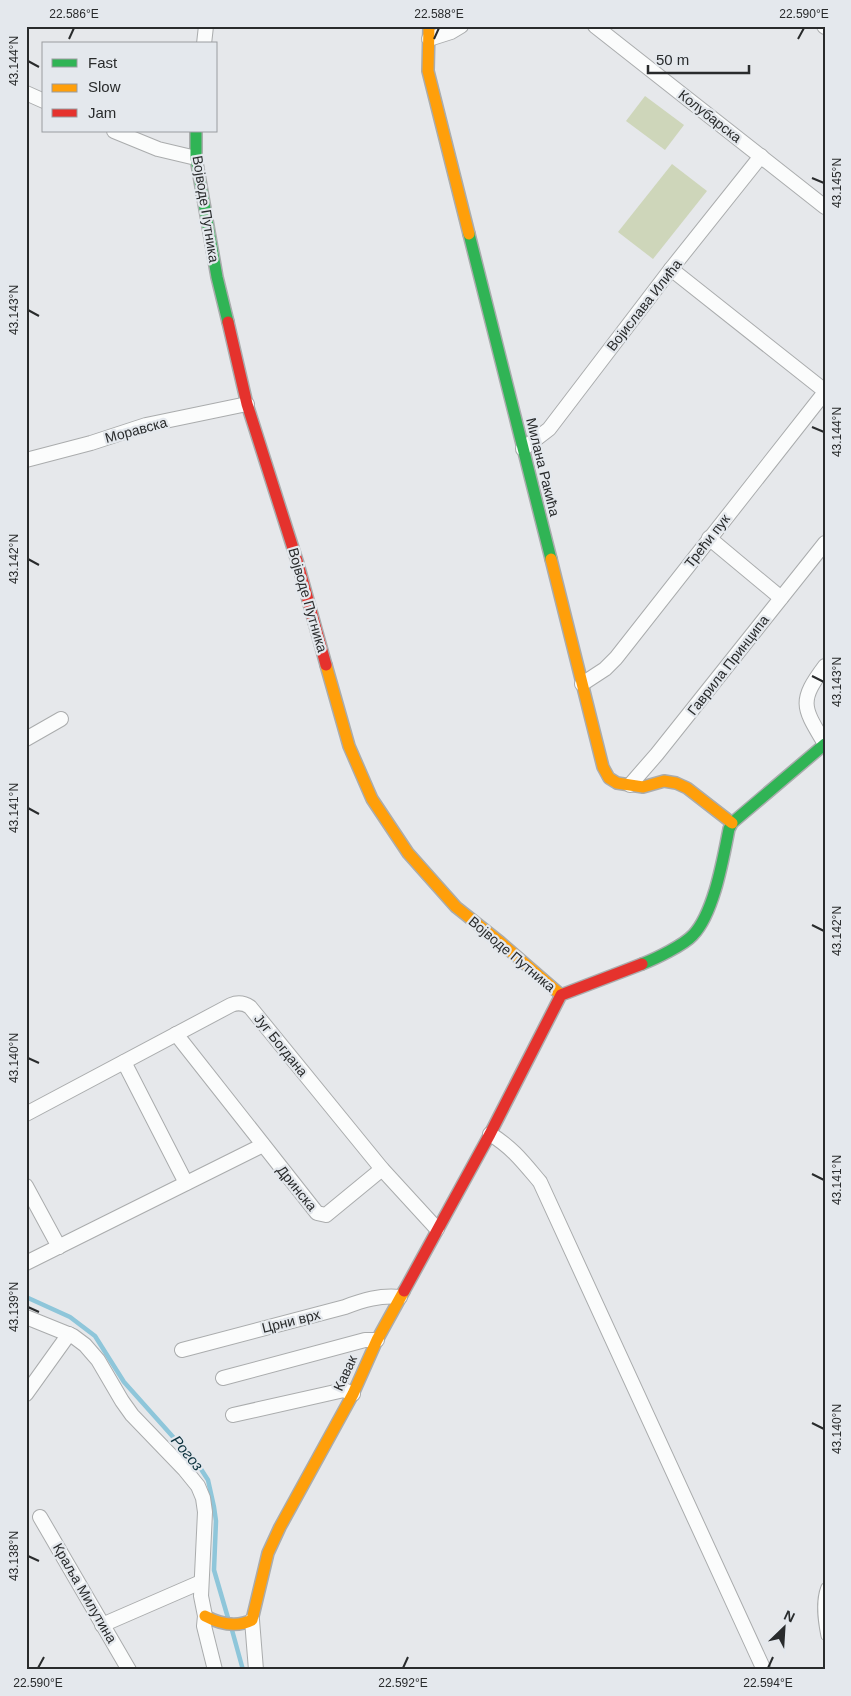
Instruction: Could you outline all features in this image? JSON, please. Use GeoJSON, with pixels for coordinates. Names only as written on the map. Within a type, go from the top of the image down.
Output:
{"type":"FeatureCollection","features":[{"type":"Feature","properties":{"kind":"street"},"geometry":{"type":"LineString","coordinates":[[204,42],[206,26]]}},
{"type":"Feature","properties":{"kind":"street"},"geometry":{"type":"LineString","coordinates":[[429,32],[451,32],[461,26]]}},
{"type":"Feature","properties":{"kind":"street","name":"Колубарска"},"geometry":{"type":"LineString","coordinates":[[596,26],[825,207]]}},
{"type":"Feature","properties":{"kind":"street","name":"Милана Ракића"},"geometry":{"type":"LineString","coordinates":[[429,32],[428,71],[603,768],[609,778],[617,783],[643,786],[664,781],[676,783],[687,788],[732,823]]}},
{"type":"Feature","properties":{"kind":"street"},"geometry":{"type":"LineString","coordinates":[[26,93],[42,100]]}},
{"type":"Feature","properties":{"kind":"street"},"geometry":{"type":"LineString","coordinates":[[116,132],[158,149],[196,158]]}},
{"type":"Feature","properties":{"kind":"street","name":"Војводе Путника"},"geometry":{"type":"LineString","coordinates":[[196,132],[196,158],[217,277],[247,404],[298,564],[349,746],[372,799],[408,853],[456,907],[561,995]]}},
{"type":"Feature","properties":{"kind":"street","name":"Војислава Илића"},"geometry":{"type":"LineString","coordinates":[[523,449],[549,429],[671,269],[761,156]]}},
{"type":"Feature","properties":{"kind":"street"},"geometry":{"type":"LineString","coordinates":[[671,269],[825,392]]}},
{"type":"Feature","properties":{"kind":"street","name":"Трећи пук"},"geometry":{"type":"LineString","coordinates":[[582,684],[616,658],[825,392]]}},
{"type":"Feature","properties":{"kind":"street","name":"Моравска"},"geometry":{"type":"LineString","coordinates":[[26,460],[91,443],[146,425],[247,404]]}},
{"type":"Feature","properties":{"kind":"street"},"geometry":{"type":"LineString","coordinates":[[709,538],[781,598]]}},
{"type":"Feature","properties":{"kind":"street","name":"Гаврила Принципа"},"geometry":{"type":"LineString","coordinates":[[630,785],[658,754],[825,543]]}},
{"type":"Feature","properties":{"kind":"street"},"geometry":{"type":"LineString","coordinates":[[561,995],[654,959],[672,950],[693,935],[708,908],[720,873],[729,829],[732,823],[825,744],[809,717],[806,708],[806,694],[825,666]]}},
{"type":"Feature","properties":{"kind":"street"},"geometry":{"type":"LineString","coordinates":[[26,739],[61,719]]}},
{"type":"Feature","properties":{"kind":"street","name":"Кавак"},"geometry":{"type":"LineString","coordinates":[[246,1623],[268,1553],[276,1535],[353,1394],[376,1340],[490,1134],[561,995]]}},
{"type":"Feature","properties":{"kind":"street","name":"Југ Богдана"},"geometry":{"type":"LineString","coordinates":[[26,1114],[236,1003],[246,1004],[382,1169],[437,1229]]}},
{"type":"Feature","properties":{"kind":"street","name":"Дринска"},"geometry":{"type":"LineString","coordinates":[[176,1034],[314,1211],[320,1215],[326,1215],[382,1169]]}},
{"type":"Feature","properties":{"kind":"street"},"geometry":{"type":"LineString","coordinates":[[124,1062],[186,1182]]}},
{"type":"Feature","properties":{"kind":"street"},"geometry":{"type":"LineString","coordinates":[[490,1134],[504,1142],[516,1153],[540,1182],[764,1670]]}},
{"type":"Feature","properties":{"kind":"street"},"geometry":{"type":"LineString","coordinates":[[26,1264],[263,1145]]}},
{"type":"Feature","properties":{"kind":"street"},"geometry":{"type":"LineString","coordinates":[[26,1186],[59,1247]]}},
{"type":"Feature","properties":{"kind":"street","name":"Црни врх"},"geometry":{"type":"LineString","coordinates":[[182,1350],[367,1299],[382,1296],[400,1296]]}},
{"type":"Feature","properties":{"kind":"street"},"geometry":{"type":"LineString","coordinates":[[26,1316],[79,1340],[92,1353],[132,1415],[198,1486],[203,1498],[205,1512],[201,1582],[202,1607],[204,1626],[215,1670]]}},
{"type":"Feature","properties":{"kind":"street"},"geometry":{"type":"LineString","coordinates":[[26,1394],[68,1334]]}},
{"type":"Feature","properties":{"kind":"street"},"geometry":{"type":"LineString","coordinates":[[223,1378],[365,1340],[376,1340]]}},
{"type":"Feature","properties":{"kind":"street"},"geometry":{"type":"LineString","coordinates":[[233,1415],[344,1390],[353,1394]]}},
{"type":"Feature","properties":{"kind":"street","name":"Краља Милутина"},"geometry":{"type":"LineString","coordinates":[[40,1517],[129,1670]]}},
{"type":"Feature","properties":{"kind":"street"},"geometry":{"type":"LineString","coordinates":[[102,1625],[201,1582]]}},
{"type":"Feature","properties":{"kind":"street"},"geometry":{"type":"LineString","coordinates":[[204,1616],[218,1622],[246,1623],[256,1670]]}},
{"type":"Feature","properties":{"kind":"lane"},"geometry":{"type":"LineString","coordinates":[[825,1587],[822,1592],[822,1621],[825,1636]]}},
{"type":"Feature","properties":{"kind":"green space"},"geometry":{"type":"Polygon","coordinates":[[[645,96],[684,125],[665,150],[626,121],[645,96]]]}},
{"type":"Feature","properties":{"kind":"green space"},"geometry":{"type":"Polygon","coordinates":[[[672,164],[707,191],[653,259],[618,232],[672,164]]]}},
{"type":"Feature","properties":{"kind":"waterway","name":"Рогоз"},"geometry":{"type":"LineString","coordinates":[[26,1297],[70,1317],[95,1336],[124,1382],[199,1466],[208,1480],[216,1521],[214,1570],[228,1618]]}},
{"type":"Feature","properties":{"kind":"waterway","name":"Рогоз"},"geometry":{"type":"LineString","coordinates":[[232,1630],[243,1670]]}},
{"type":"Feature","properties":{"kind":"traffic: fast"},"geometry":{"type":"LineString","coordinates":[[196,132],[196,158],[217,277],[228,322]]}},
{"type":"Feature","properties":{"kind":"traffic: fast"},"geometry":{"type":"LineString","coordinates":[[469,234],[551,559]]}},
{"type":"Feature","properties":{"kind":"traffic: fast"},"geometry":{"type":"LineString","coordinates":[[642,964],[683,943],[693,935],[700,925],[707,913],[717,885],[729,829],[732,823],[825,744]]}},
{"type":"Feature","properties":{"kind":"traffic: slow"},"geometry":{"type":"LineString","coordinates":[[429,26],[428,71],[469,234]]}},
{"type":"Feature","properties":{"kind":"traffic: slow"},"geometry":{"type":"LineString","coordinates":[[551,559],[603,767],[609,778],[617,783],[643,787],[664,781],[676,783],[687,788],[732,823]]}},
{"type":"Feature","properties":{"kind":"traffic: slow"},"geometry":{"type":"LineString","coordinates":[[326,665],[349,746],[372,799],[408,853],[456,907],[561,995]]}},
{"type":"Feature","properties":{"kind":"traffic: slow"},"geometry":{"type":"LineString","coordinates":[[205,1616],[228,1624],[240,1624],[252,1620],[268,1553],[280,1527],[353,1394],[377,1340],[404,1291]]}},
{"type":"Feature","properties":{"kind":"traffic: jam"},"geometry":{"type":"LineString","coordinates":[[228,322],[247,404],[298,564],[326,665]]}},
{"type":"Feature","properties":{"kind":"traffic: jam"},"geometry":{"type":"LineString","coordinates":[[404,1291],[490,1134],[561,995],[642,964]]}}]}
